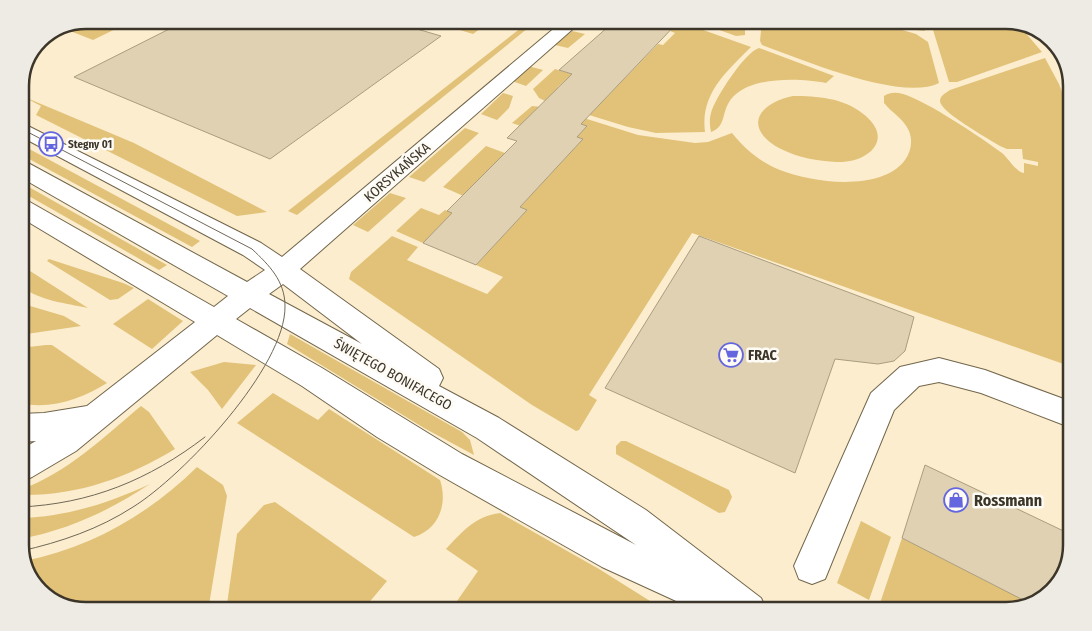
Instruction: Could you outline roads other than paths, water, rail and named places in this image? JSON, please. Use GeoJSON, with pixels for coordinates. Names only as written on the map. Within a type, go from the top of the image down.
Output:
{"type":"FeatureCollection","features":[{"type":"Feature","properties":{"kind":"street","name":"KORSYKAŃSKA"},"geometry":{"type":"LineString","coordinates":[[29,463],[49,452],[95,418],[249,294],[283,270],[564,29]]}},
{"type":"Feature","properties":{"kind":"street"},"geometry":{"type":"LineString","coordinates":[[29,133],[236,241],[283,270],[514,444]]}},
{"type":"Feature","properties":{"kind":"street","name":"ŚWIĘTEGO BONIFACEGO"},"geometry":{"type":"LineString","coordinates":[[29,173],[249,294],[514,444],[634,522],[736,602]]}},
{"type":"Feature","properties":{"kind":"street"},"geometry":{"type":"LineString","coordinates":[[29,211],[312,377],[415,444],[615,554],[719,602]]}},
{"type":"Feature","properties":{"kind":"street"},"geometry":{"type":"LineString","coordinates":[[812,566],[882,402],[910,376],[939,370],[985,382],[1063,412]]}},
{"type":"Feature","properties":{"kind":"street"},"geometry":{"type":"LineString","coordinates":[[29,428],[44,427],[95,418]]}},
{"type":"Feature","properties":{"kind":"tram line"},"geometry":{"type":"LineString","coordinates":[[29,133],[252,249],[275,274],[282,289],[285,306],[281,331],[269,359],[251,388],[228,418],[178,471],[154,492],[107,522],[65,539],[29,549]]}},
{"type":"Feature","properties":{"kind":"tram line"},"geometry":{"type":"LineString","coordinates":[[29,506],[71,501],[118,487],[162,466],[205,437]]}},
{"type":"Feature","properties":{"kind":"place","name":"Stegny 01"},"geometry":{"type":"Point","coordinates":[51,144]}},
{"type":"Feature","properties":{"kind":"place","name":"FRAC"},"geometry":{"type":"Point","coordinates":[731,355]}},
{"type":"Feature","properties":{"kind":"place","name":"Rossmann"},"geometry":{"type":"Point","coordinates":[956,500]}}]}
